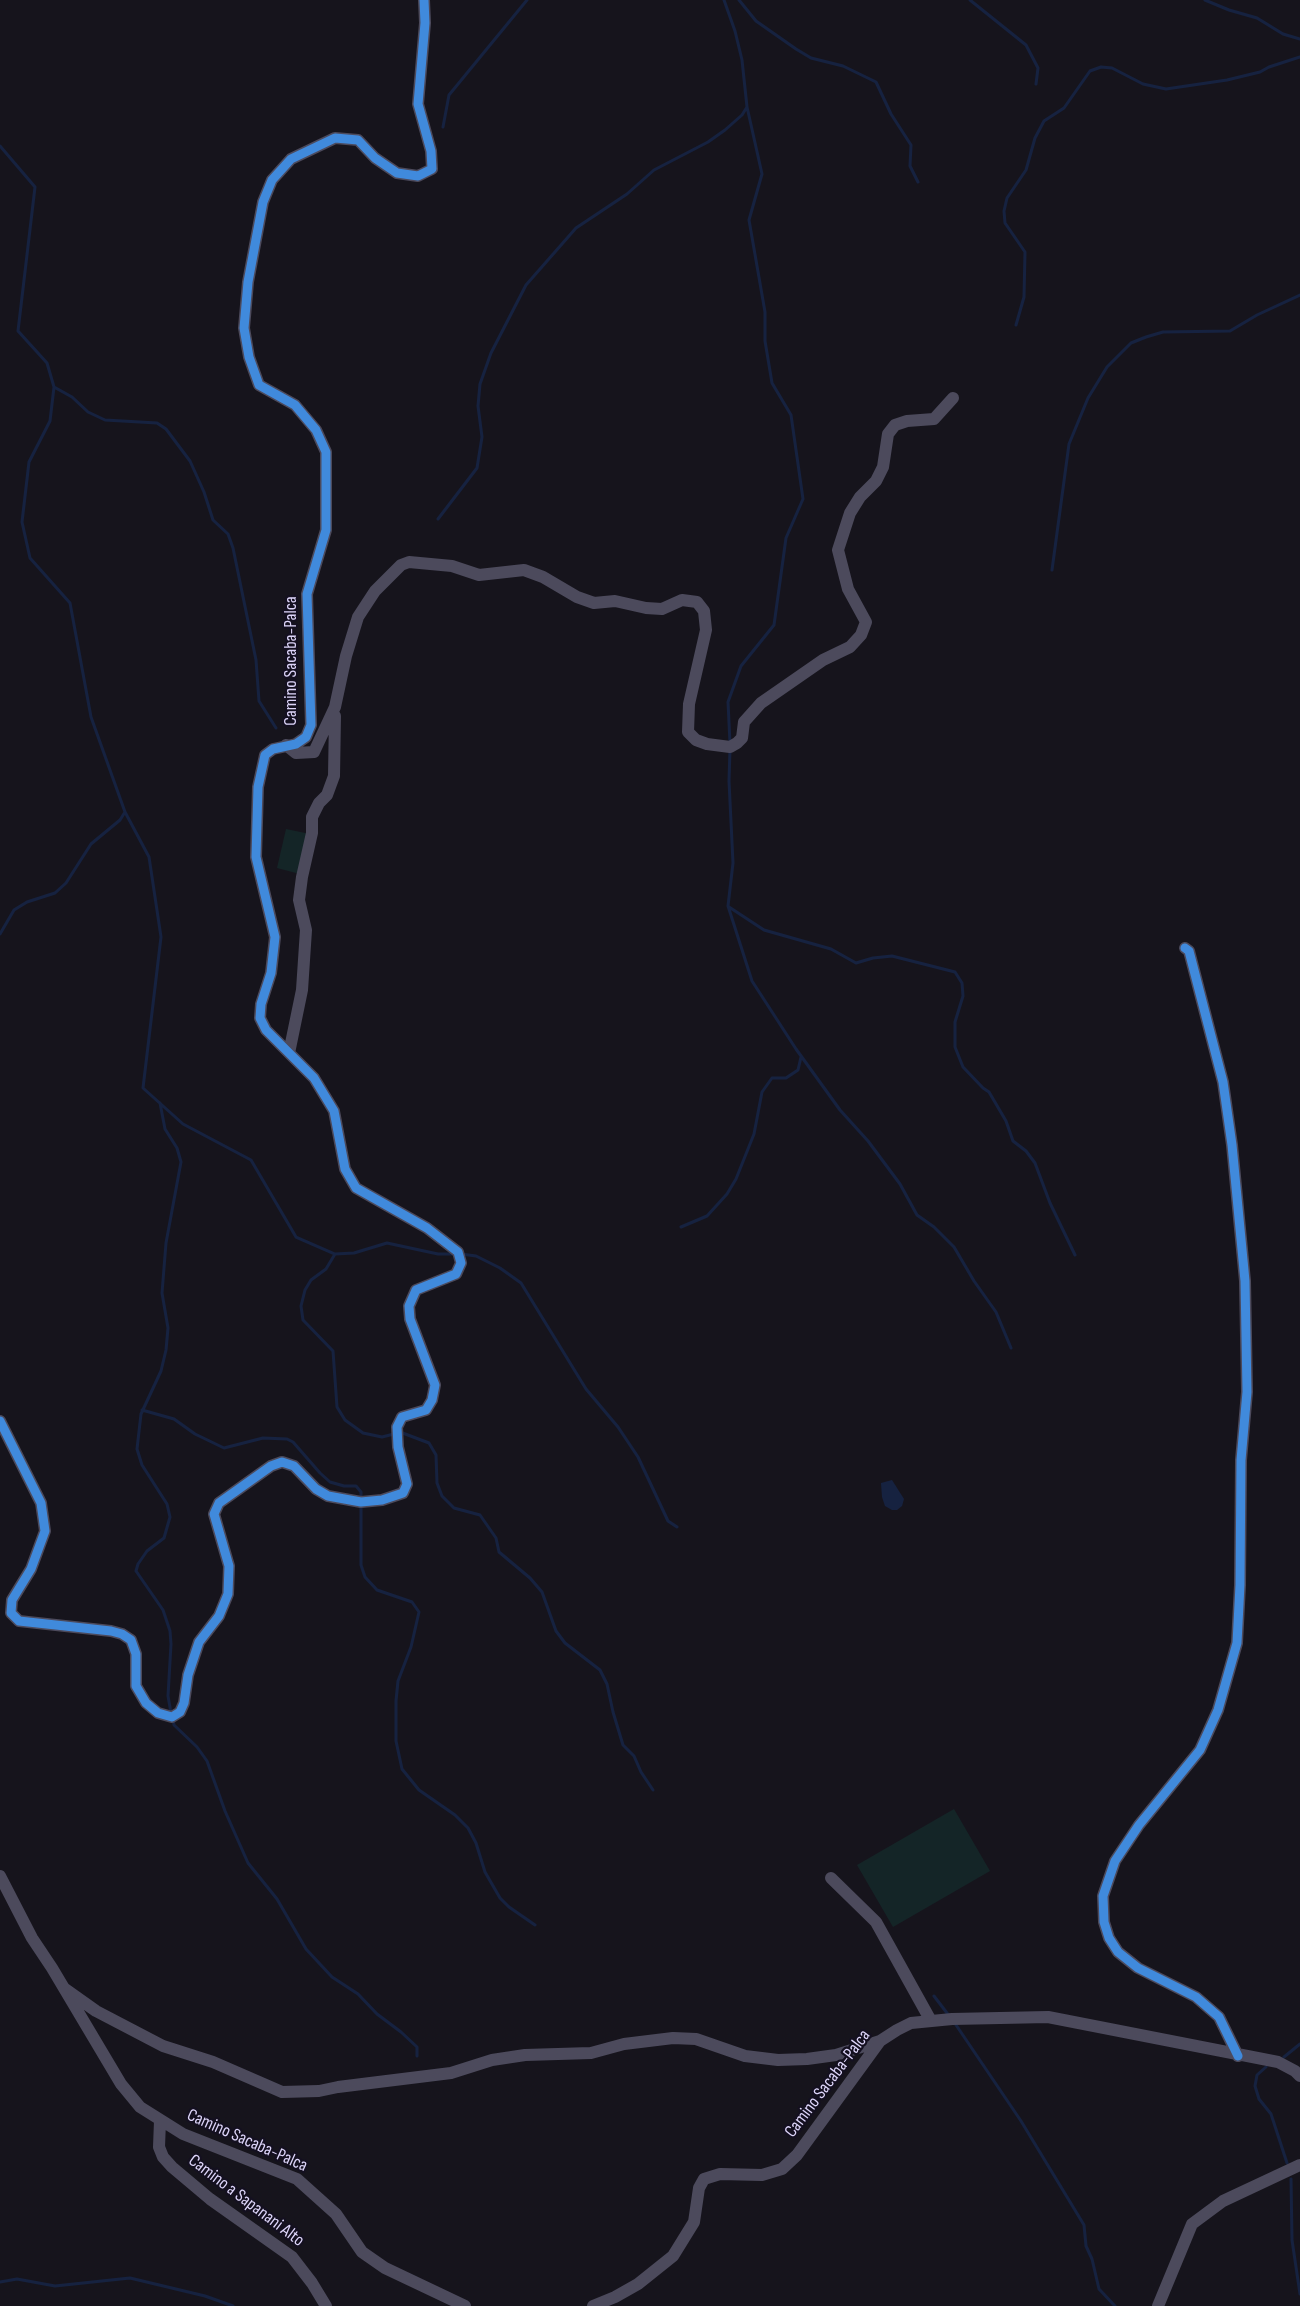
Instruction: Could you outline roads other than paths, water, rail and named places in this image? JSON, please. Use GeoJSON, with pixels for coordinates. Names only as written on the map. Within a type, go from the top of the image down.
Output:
{"type":"FeatureCollection","features":[{"type":"Feature","properties":{"kind":"street","name":"Camino Sacaba-Palca"},"geometry":{"type":"LineString","coordinates":[[0,1421],[41,1503],[45,1531],[31,1569],[12,1600],[10,1613],[19,1621],[122,1634],[131,1640],[136,1654],[136,1686],[146,1703],[158,1713],[172,1717],[180,1712],[184,1703],[188,1675],[199,1642],[219,1616],[228,1594],[229,1566],[214,1514],[219,1503],[271,1466],[282,1462],[294,1466],[316,1489],[328,1496],[361,1502],[382,1500],[403,1493],[407,1484],[398,1447],[397,1427],[402,1417],[426,1410],[432,1400],[435,1385],[410,1319],[409,1306],[416,1290],[456,1274],[460,1263],[459,1254],[427,1228],[356,1188],[345,1169],[334,1111],[314,1078],[266,1030],[260,1018],[261,1004],[271,974],[275,937],[256,857],[258,787],[265,755],[273,748],[297,744],[306,737],[311,725],[306,594],[326,530],[326,452],[316,430],[296,405],[259,385],[249,357],[244,328],[248,282],[263,202],[272,180],[291,159],[335,138],[358,140],[375,158],[397,173],[418,176],[432,170],[431,151],[418,104],[425,23],[424,0]]}},
{"type":"Feature","properties":{"kind":"street"},"geometry":{"type":"LineString","coordinates":[[289,1053],[302,990],[306,930],[299,900],[302,877],[312,833],[312,817],[327,795],[334,776],[335,707],[346,656],[358,617],[375,591],[401,565],[409,562],[428,562],[452,566],[479,575],[524,570],[543,577],[577,597],[594,603],[615,601],[662,609],[682,600],[697,603],[704,611],[706,630],[689,704],[688,732],[696,740],[730,747],[742,738],[744,722],[761,703],[823,660],[850,647],[861,635],[866,622],[848,589],[838,550],[849,513],[860,496],[876,481],[883,466],[888,434],[895,425],[907,421],[934,419],[953,398]]}},
{"type":"Feature","properties":{"kind":"street"},"geometry":{"type":"LineString","coordinates":[[286,745],[296,753],[314,752],[335,707]]}},
{"type":"Feature","properties":{"kind":"street"},"geometry":{"type":"LineString","coordinates":[[1185,948],[1189,951],[1223,1082],[1232,1145],[1245,1281],[1247,1392],[1241,1460],[1237,1643],[1218,1710],[1200,1750],[1139,1825],[1115,1861],[1103,1896],[1104,1922],[1109,1938],[1118,1952],[1138,1968],[1196,1997],[1219,2017],[1238,2056]]}},
{"type":"Feature","properties":{"kind":"street","name":"Camino Sacaba-Palca"},"geometry":{"type":"LineString","coordinates":[[0,1876],[32,1938],[121,2084],[140,2107],[183,2134],[297,2179],[336,2214],[362,2252],[385,2268],[465,2306]]}},
{"type":"Feature","properties":{"kind":"street"},"geometry":{"type":"LineString","coordinates":[[831,1878],[876,1922],[931,2021]]}},
{"type":"Feature","properties":{"kind":"street"},"geometry":{"type":"LineString","coordinates":[[65,1989],[96,2011],[145,2034],[163,2046],[213,2062],[282,2092],[319,2091],[451,2073],[492,2060],[525,2055],[591,2053],[624,2044],[673,2038],[696,2039],[745,2056],[778,2060],[836,2055],[880,2041]]}},
{"type":"Feature","properties":{"kind":"street","name":"Camino Sacaba-Palca"},"geometry":{"type":"LineString","coordinates":[[593,2306],[638,2284],[673,2256],[694,2222],[699,2188],[704,2179],[720,2174],[762,2175],[782,2169],[790,2162],[880,2041],[911,2024],[1016,2016],[1048,2017],[1278,2062],[1300,2076]]}},
{"type":"Feature","properties":{"kind":"street","name":"Camino a Sapanani Alto"},"geometry":{"type":"LineString","coordinates":[[160,2121],[159,2148],[163,2157],[210,2199],[292,2257],[326,2306]]}},
{"type":"Feature","properties":{"kind":"street"},"geometry":{"type":"LineString","coordinates":[[1158,2306],[1192,2224],[1223,2201],[1299,2167]]}},
{"type":"Feature","properties":{"kind":"water"},"geometry":{"type":"Polygon","coordinates":[[[892,1480],[904,1499],[902,1506],[897,1510],[885,1506],[882,1497],[881,1483],[892,1480]]]}},
{"type":"Feature","properties":{"kind":"waterway"},"geometry":{"type":"LineString","coordinates":[[443,127],[449,95],[527,0]]}},
{"type":"Feature","properties":{"kind":"waterway"},"geometry":{"type":"LineString","coordinates":[[724,0],[742,60],[747,107],[762,174],[749,220],[765,312],[765,341],[772,383],[791,415],[803,499],[786,538],[774,625],[741,666],[728,702],[730,743]]}},
{"type":"Feature","properties":{"kind":"waterway"},"geometry":{"type":"LineString","coordinates":[[739,0],[756,21],[811,58],[843,66],[876,82],[891,114],[911,145],[910,166],[918,182]]}},
{"type":"Feature","properties":{"kind":"waterway"},"geometry":{"type":"LineString","coordinates":[[970,0],[1026,45],[1038,68],[1036,84]]}},
{"type":"Feature","properties":{"kind":"waterway"},"geometry":{"type":"LineString","coordinates":[[1205,0],[1257,18],[1283,34],[1300,39]]}},
{"type":"Feature","properties":{"kind":"waterway"},"geometry":{"type":"LineString","coordinates":[[1016,325],[1024,297],[1025,252],[1005,223],[1004,211],[1007,198],[1026,170],[1035,138],[1044,121],[1064,108],[1090,71],[1101,67],[1112,68],[1143,84],[1166,89],[1227,80],[1260,72],[1300,57]]}},
{"type":"Feature","properties":{"kind":"waterway"},"geometry":{"type":"LineString","coordinates":[[438,519],[477,468],[482,437],[478,406],[480,384],[491,353],[526,285],[576,228],[627,194],[654,170],[708,142],[725,130],[742,115],[747,107]]}},
{"type":"Feature","properties":{"kind":"waterway"},"geometry":{"type":"LineString","coordinates":[[0,146],[35,187],[18,331],[47,363],[54,387],[50,421],[29,462],[22,522],[30,558],[70,603],[91,717],[125,812],[149,857],[161,937],[143,1088],[183,1124],[251,1160],[296,1237],[335,1254],[354,1253],[387,1243],[438,1254],[454,1254]]}},
{"type":"Feature","properties":{"kind":"waterway"},"geometry":{"type":"LineString","coordinates":[[1052,570],[1069,444],[1088,398],[1107,367],[1131,343],[1146,337],[1163,332],[1230,331],[1257,315],[1300,295]]}},
{"type":"Feature","properties":{"kind":"waterway"},"geometry":{"type":"LineString","coordinates":[[54,387],[72,397],[88,412],[105,420],[157,423],[166,429],[190,461],[213,520],[228,534],[233,548],[256,660],[259,701],[276,728]]}},
{"type":"Feature","properties":{"kind":"waterway"},"geometry":{"type":"LineString","coordinates":[[730,749],[729,781],[733,863],[728,906],[752,981],[796,1049],[840,1110],[868,1141],[900,1184],[917,1215],[934,1227],[954,1247],[996,1312],[1011,1348]]}},
{"type":"Feature","properties":{"kind":"waterway"},"geometry":{"type":"LineString","coordinates":[[0,934],[14,910],[27,902],[55,893],[66,883],[91,844],[120,820],[125,812]]}},
{"type":"Feature","properties":{"kind":"waterway"},"geometry":{"type":"LineString","coordinates":[[729,907],[764,930],[831,949],[856,963],[892,956],[955,972],[962,983],[963,996],[955,1022],[955,1047],[963,1067],[989,1092],[1006,1121],[1013,1141],[1026,1151],[1035,1163],[1050,1203],[1075,1255]]}},
{"type":"Feature","properties":{"kind":"waterway"},"geometry":{"type":"LineString","coordinates":[[681,1227],[707,1216],[727,1194],[736,1179],[754,1134],[762,1092],[772,1078],[786,1078],[798,1070],[801,1057]]}},
{"type":"Feature","properties":{"kind":"waterway"},"geometry":{"type":"LineString","coordinates":[[160,1103],[165,1129],[177,1148],[181,1162],[166,1243],[162,1293],[168,1328],[166,1350],[161,1371],[141,1414],[137,1449],[142,1465],[167,1504],[170,1517],[164,1538],[147,1551],[136,1571],[163,1610],[170,1631],[168,1696],[171,1713]]}},
{"type":"Feature","properties":{"kind":"waterway"},"geometry":{"type":"LineString","coordinates":[[335,1254],[326,1269],[311,1280],[305,1290],[301,1306],[303,1320],[333,1351],[337,1407],[345,1420],[363,1433],[382,1437],[394,1434]]}},
{"type":"Feature","properties":{"kind":"waterway"},"geometry":{"type":"LineString","coordinates":[[461,1254],[476,1256],[500,1268],[521,1283],[586,1389],[618,1427],[638,1457],[668,1521],[677,1527]]}},
{"type":"Feature","properties":{"kind":"waterway"},"geometry":{"type":"LineString","coordinates":[[142,1410],[174,1419],[195,1434],[224,1448],[263,1438],[287,1439],[293,1442],[330,1482],[344,1486],[356,1486],[361,1492],[361,1500]]}},
{"type":"Feature","properties":{"kind":"waterway"},"geometry":{"type":"LineString","coordinates":[[400,1432],[429,1443],[436,1455],[437,1483],[442,1496],[454,1508],[480,1515],[496,1538],[499,1552],[530,1578],[542,1592],[556,1631],[565,1643],[600,1670],[607,1684],[623,1745],[634,1756],[653,1790]]}},
{"type":"Feature","properties":{"kind":"waterway"},"geometry":{"type":"LineString","coordinates":[[361,1506],[361,1565],[365,1577],[377,1590],[412,1602],[419,1612],[411,1647],[398,1681],[396,1741],[402,1769],[419,1790],[455,1815],[468,1828],[476,1843],[485,1872],[500,1898],[535,1925]]}},
{"type":"Feature","properties":{"kind":"waterway"},"geometry":{"type":"LineString","coordinates":[[173,1719],[174,1725],[197,1747],[207,1761],[225,1811],[248,1863],[277,1899],[306,1949],[332,1977],[358,1994],[377,2014],[417,2047],[417,2056]]}},
{"type":"Feature","properties":{"kind":"waterway"},"geometry":{"type":"LineString","coordinates":[[934,1996],[950,2017]]}},
{"type":"Feature","properties":{"kind":"waterway"},"geometry":{"type":"LineString","coordinates":[[954,2022],[1021,2121],[1084,2225],[1086,2246],[1092,2259],[1099,2289],[1115,2306]]}},
{"type":"Feature","properties":{"kind":"waterway"},"geometry":{"type":"LineString","coordinates":[[1284,2057],[1300,2044]]}},
{"type":"Feature","properties":{"kind":"waterway"},"geometry":{"type":"LineString","coordinates":[[1266,2067],[1257,2075],[1255,2086],[1259,2099],[1271,2114],[1287,2163]]}},
{"type":"Feature","properties":{"kind":"waterway"},"geometry":{"type":"LineString","coordinates":[[1291,2179],[1292,2240],[1300,2294]]}},
{"type":"Feature","properties":{"kind":"waterway"},"geometry":{"type":"LineString","coordinates":[[0,2282],[17,2279],[55,2286],[130,2278],[205,2296],[233,2306]]}}]}
